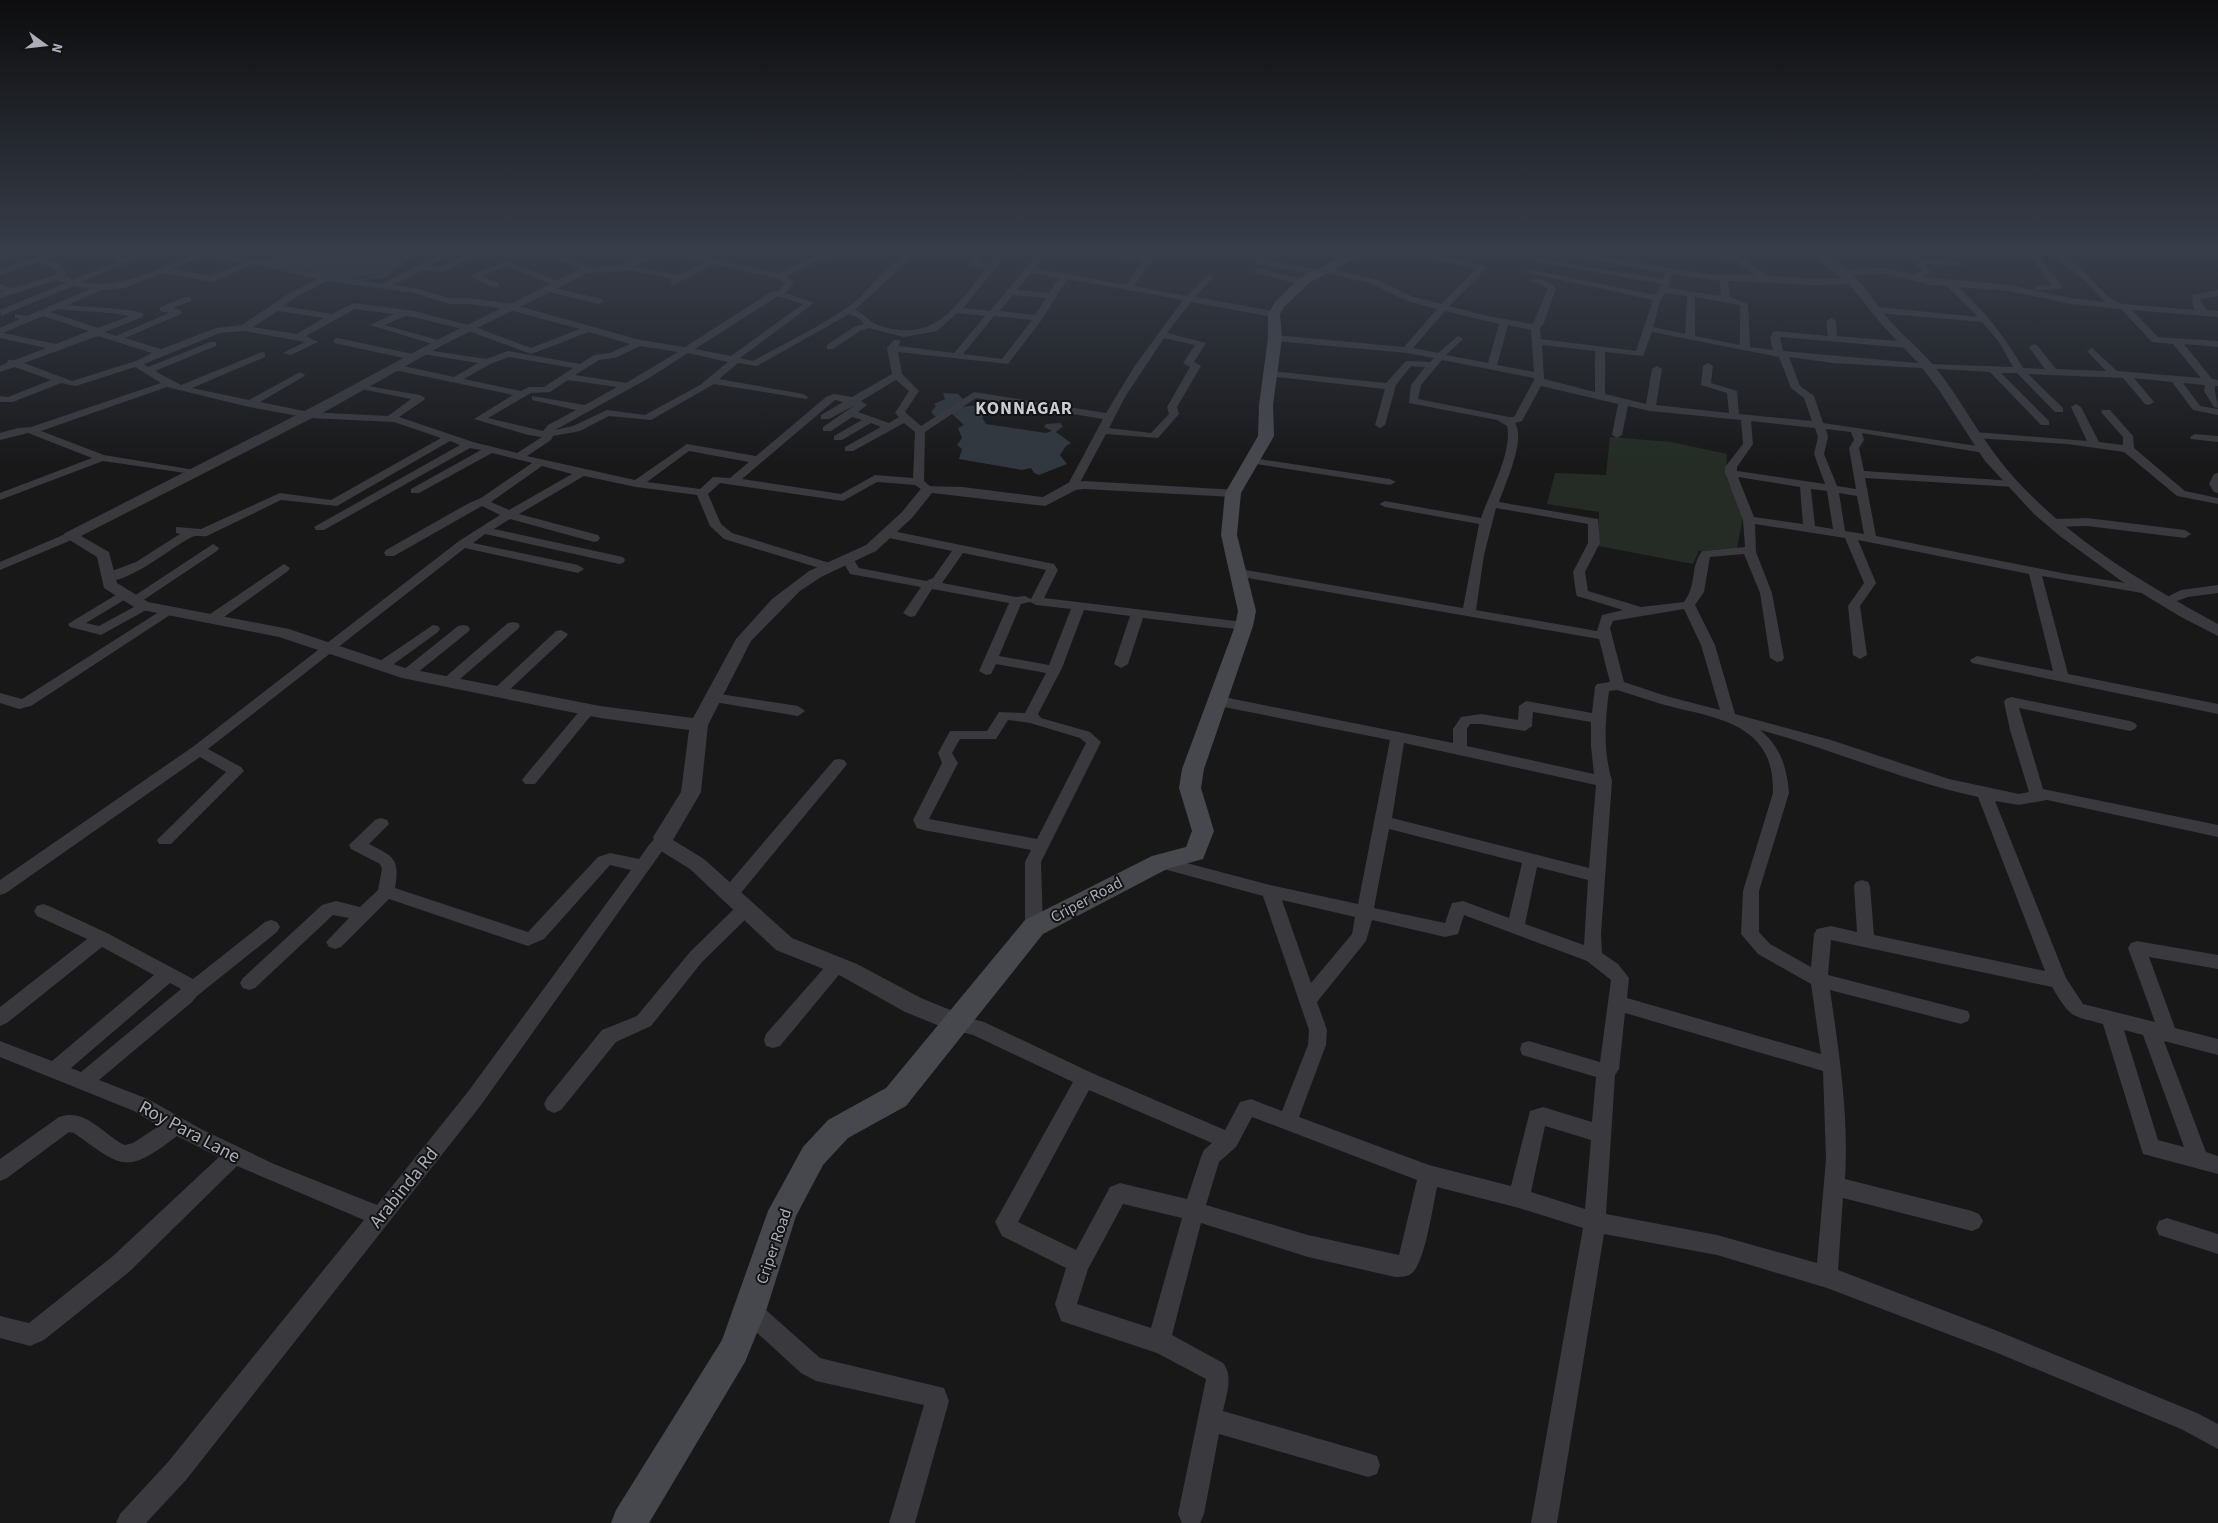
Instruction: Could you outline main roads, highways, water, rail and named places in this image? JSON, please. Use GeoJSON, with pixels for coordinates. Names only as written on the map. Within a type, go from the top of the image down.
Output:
{"type":"FeatureCollection","features":[{"type":"Feature","properties":{"kind":"main road","name":"Criper Road"},"geometry":{"type":"LineString","coordinates":[[629,1523],[734,1351],[750,1311],[783,1211],[813,1156],[838,1129],[896,1097],[1034,927],[1160,862],[1195,853],[1202,834],[1190,788],[1193,769],[1219,701],[1244,626],[1247,611],[1240,573],[1229,535],[1233,493],[1266,436],[1266,405],[1275,338],[1274,322]]}},
{"type":"Feature","properties":{"kind":"district","name":"KONNAGAR"},"geometry":{"type":"Point","coordinates":[1024,408]}}]}
